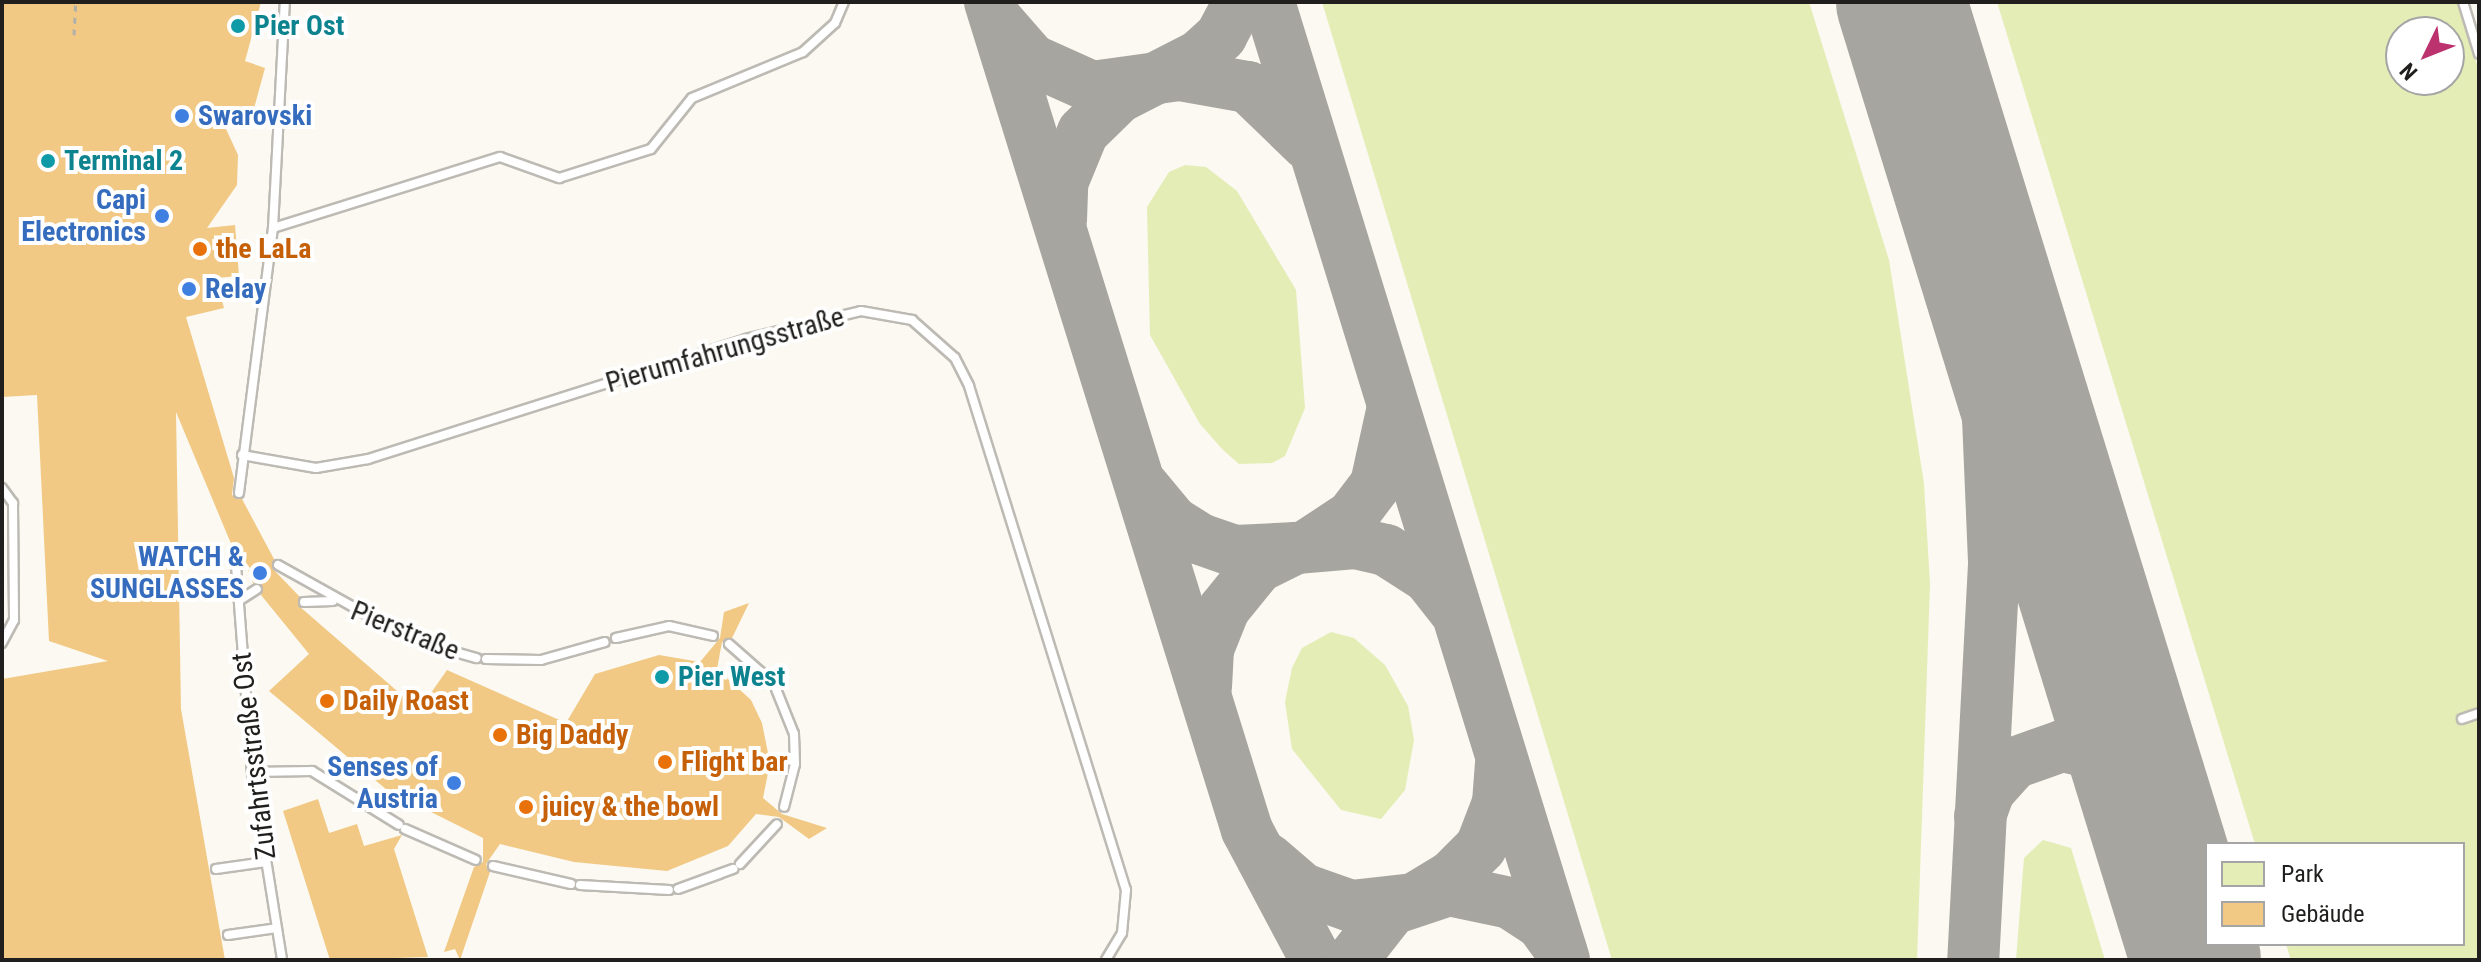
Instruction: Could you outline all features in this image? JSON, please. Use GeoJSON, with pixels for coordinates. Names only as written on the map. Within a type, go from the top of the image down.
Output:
{"type":"FeatureCollection","features":[{"type":"Feature","properties":{"kind":"lane"},"geometry":{"type":"LineString","coordinates":[[239,493],[273,228],[285,2]]}},
{"type":"Feature","properties":{"kind":"lane"},"geometry":{"type":"LineString","coordinates":[[273,228],[500,157],[559,178],[651,149],[692,98],[803,52],[835,23],[844,2]]}},
{"type":"Feature","properties":{"kind":"lane"},"geometry":{"type":"LineString","coordinates":[[2463,2],[2479,54]]}},
{"type":"Feature","properties":{"kind":"lane","name":"Pierumfahrungsstraße"},"geometry":{"type":"LineString","coordinates":[[242,455],[316,468],[368,459],[746,339],[861,311],[912,320],[955,358],[969,386],[1126,890],[1122,933],[1106,960]]}},
{"type":"Feature","properties":{"kind":"lane"},"geometry":{"type":"LineString","coordinates":[[2,488],[13,503],[14,620],[2,643]]}},
{"type":"Feature","properties":{"kind":"lane","name":"Zufahrtsstraße Ost"},"geometry":{"type":"LineString","coordinates":[[235,552],[252,772],[282,960]]}},
{"type":"Feature","properties":{"kind":"lane","name":"Pierstraße"},"geometry":{"type":"LineString","coordinates":[[278,565],[333,601],[413,640],[481,659],[541,660],[605,642]]}},
{"type":"Feature","properties":{"kind":"lane"},"geometry":{"type":"LineString","coordinates":[[240,600],[257,589]]}},
{"type":"Feature","properties":{"kind":"lane","name":"Pierstraße"},"geometry":{"type":"LineString","coordinates":[[304,602],[333,601]]}},
{"type":"Feature","properties":{"kind":"lane"},"geometry":{"type":"LineString","coordinates":[[616,638],[669,626],[713,636]]}},
{"type":"Feature","properties":{"kind":"lane"},"geometry":{"type":"LineString","coordinates":[[729,644],[773,685],[795,749],[784,807]]}},
{"type":"Feature","properties":{"kind":"lane"},"geometry":{"type":"LineString","coordinates":[[2462,719],[2479,713]]}},
{"type":"Feature","properties":{"kind":"lane"},"geometry":{"type":"LineString","coordinates":[[252,772],[312,771],[402,827],[476,860]]}},
{"type":"Feature","properties":{"kind":"lane"},"geometry":{"type":"LineString","coordinates":[[493,866],[576,885],[673,890],[737,867],[777,824]]}},
{"type":"Feature","properties":{"kind":"lane"},"geometry":{"type":"LineString","coordinates":[[216,869],[266,862]]}},
{"type":"Feature","properties":{"kind":"lane"},"geometry":{"type":"LineString","coordinates":[[228,935],[277,928]]}},
{"type":"Feature","properties":{"kind":"path"},"geometry":{"type":"LineString","coordinates":[[74,35],[76,2]]}},
{"type":"Feature","properties":{"kind":"green space"},"geometry":{"type":"Polygon","coordinates":[[[1322,2],[1809,2],[1889,260],[1924,484],[1930,584],[1917,960],[1612,960],[1322,2]]]}},
{"type":"Feature","properties":{"kind":"green space"},"geometry":{"type":"Polygon","coordinates":[[[1997,2],[2458,2],[2462,16],[2385,16],[2385,96],[2465,96],[2465,25],[2479,71],[2479,960],[2291,960],[2287,946],[2465,946],[2465,842],[2254,842],[1997,2]]]}},
{"type":"Feature","properties":{"kind":"green space"},"geometry":{"type":"Polygon","coordinates":[[[1185,165],[1206,167],[1237,191],[1296,290],[1305,408],[1285,456],[1272,463],[1239,464],[1223,450],[1200,424],[1150,335],[1147,207],[1169,172],[1185,165]]]}},
{"type":"Feature","properties":{"kind":"green space"},"geometry":{"type":"Polygon","coordinates":[[[1331,632],[1354,638],[1385,665],[1408,706],[1414,740],[1405,790],[1381,819],[1341,810],[1292,749],[1285,702],[1292,668],[1302,648],[1331,632]]]}},
{"type":"Feature","properties":{"kind":"green space"},"geometry":{"type":"Polygon","coordinates":[[[2043,840],[2071,848],[2105,960],[2016,960],[2024,858],[2043,840]]]}},
{"type":"Feature","properties":{"kind":"building"},"geometry":{"type":"Polygon","coordinates":[[[2,2],[261,2],[245,61],[265,68],[250,123],[220,116],[238,155],[237,185],[207,228],[235,225],[239,276],[216,278],[224,308],[186,317],[234,478],[232,495],[242,499],[274,559],[272,568],[300,597],[299,606],[419,710],[447,670],[566,723],[595,674],[659,655],[700,662],[720,638],[724,612],[749,603],[732,638],[722,642],[717,669],[751,700],[762,723],[770,763],[763,798],[782,814],[827,828],[809,839],[779,817],[756,814],[728,846],[667,871],[574,862],[500,844],[486,864],[490,872],[460,960],[455,949],[444,952],[474,867],[483,862],[483,838],[387,790],[269,691],[309,654],[261,595],[262,585],[253,583],[240,547],[232,546],[176,412],[181,709],[225,960],[2,960],[2,679],[108,661],[49,641],[37,395],[2,397],[2,2]]]}},
{"type":"Feature","properties":{"kind":"building"},"geometry":{"type":"Polygon","coordinates":[[[318,799],[329,833],[357,824],[364,846],[402,835],[394,849],[428,957],[330,960],[283,811],[318,799]]]}},
{"type":"Feature","properties":{"kind":"taxiway"},"geometry":{"type":"LineString","coordinates":[[990,2],[1247,830],[1316,960]]}},
{"type":"Feature","properties":{"kind":"taxiway"},"geometry":{"type":"LineString","coordinates":[[1061,220],[1062,183],[1083,132],[1119,97],[1199,56],[1221,36],[1239,2]]}},
{"type":"Feature","properties":{"kind":"taxiway"},"geometry":{"type":"LineString","coordinates":[[1269,2],[1564,960]]}},
{"type":"Feature","properties":{"kind":"taxiway"},"geometry":{"type":"LineString","coordinates":[[997,20],[1032,60],[1092,87],[1179,75],[1248,87],[1307,144]]}},
{"type":"Feature","properties":{"kind":"taxiway"},"geometry":{"type":"LineString","coordinates":[[1939,124],[1970,271],[1988,418],[1994,564],[1973,960]]}},
{"type":"Feature","properties":{"kind":"taxiway"},"geometry":{"type":"LineString","coordinates":[[1311,543],[1352,516],[1376,484],[1392,411]]}},
{"type":"Feature","properties":{"kind":"taxiway"},"geometry":{"type":"LineString","coordinates":[[1143,486],[1173,522],[1200,539],[1235,551],[1296,548]]}},
{"type":"Feature","properties":{"kind":"taxiway"},"geometry":{"type":"LineString","coordinates":[[1206,687],[1208,649],[1224,609],[1258,567],[1296,548],[1355,543],[1386,550],[1428,577],[1454,610]]}},
{"type":"Feature","properties":{"kind":"taxiway"},"geometry":{"type":"LineString","coordinates":[[1980,816],[1989,791],[2014,763],[2062,746],[2111,757],[2139,785],[2152,816]]}},
{"type":"Feature","properties":{"kind":"taxiway"},"geometry":{"type":"LineString","coordinates":[[1268,859],[1303,889],[1351,906],[1414,899],[1452,876],[1481,847],[1498,803],[1501,763]]}},
{"type":"Feature","properties":{"kind":"taxiway"},"geometry":{"type":"LineString","coordinates":[[1352,960],[1392,909],[1449,890],[1510,903],[1541,923],[1561,951]]}},
{"type":"Feature","properties":{"kind":"runway"},"geometry":{"type":"LineString","coordinates":[[1901,2],[2196,960]]}},
{"type":"Feature","properties":{"kind":"place","name":"Pier Ost"},"geometry":{"type":"Point","coordinates":[238,26]}},
{"type":"Feature","properties":{"kind":"place","name":"Swarovski"},"geometry":{"type":"Point","coordinates":[182,116]}},
{"type":"Feature","properties":{"kind":"place","name":"Terminal 2"},"geometry":{"type":"Point","coordinates":[48,161]}},
{"type":"Feature","properties":{"kind":"place","name":"Capi Electronics"},"geometry":{"type":"Point","coordinates":[162,216]}},
{"type":"Feature","properties":{"kind":"place","name":"the LaLa"},"geometry":{"type":"Point","coordinates":[200,249]}},
{"type":"Feature","properties":{"kind":"place","name":"Relay"},"geometry":{"type":"Point","coordinates":[189,289]}},
{"type":"Feature","properties":{"kind":"place","name":"WATCH & SUNGLASSES"},"geometry":{"type":"Point","coordinates":[260,573]}},
{"type":"Feature","properties":{"kind":"place","name":"Pier West"},"geometry":{"type":"Point","coordinates":[662,677]}},
{"type":"Feature","properties":{"kind":"place","name":"Daily Roast"},"geometry":{"type":"Point","coordinates":[327,701]}},
{"type":"Feature","properties":{"kind":"place","name":"Big Daddy"},"geometry":{"type":"Point","coordinates":[500,735]}},
{"type":"Feature","properties":{"kind":"place","name":"Flight bar"},"geometry":{"type":"Point","coordinates":[665,762]}},
{"type":"Feature","properties":{"kind":"place","name":"Senses of Austria"},"geometry":{"type":"Point","coordinates":[454,783]}},
{"type":"Feature","properties":{"kind":"place","name":"juicy & the bowl"},"geometry":{"type":"Point","coordinates":[526,807]}}]}
